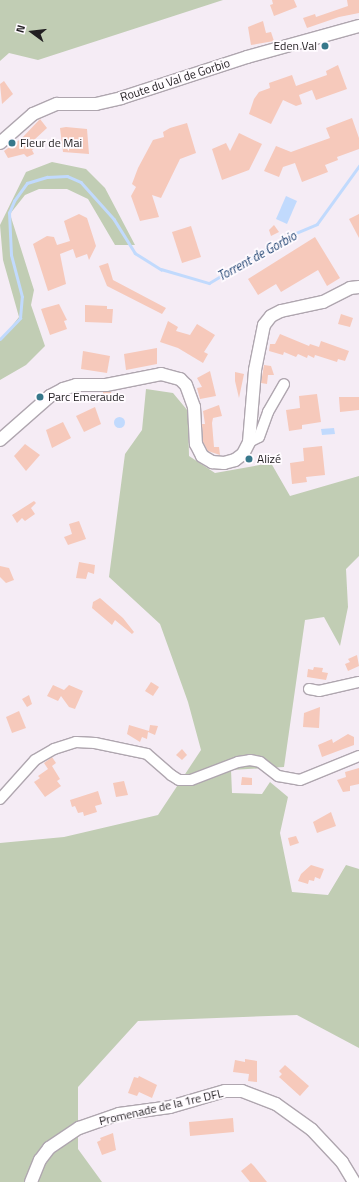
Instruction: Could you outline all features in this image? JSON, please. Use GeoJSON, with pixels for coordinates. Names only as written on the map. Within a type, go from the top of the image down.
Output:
{"type":"FeatureCollection","features":[{"type":"Feature","properties":{"kind":"street","name":"Route du Val de Gorbio"},"geometry":{"type":"LineString","coordinates":[[0,142],[33,114],[57,104],[96,104],[121,98],[247,57],[359,26]]}},
{"type":"Feature","properties":{"kind":"street"},"geometry":{"type":"LineString","coordinates":[[0,440],[50,396],[64,389],[76,385],[106,385],[161,374],[180,379],[186,385],[194,407],[196,444],[202,456],[212,462],[224,463],[244,454],[249,442],[255,370],[264,325],[271,316],[323,302],[350,288],[359,287]]}},
{"type":"Feature","properties":{"kind":"street"},"geometry":{"type":"LineString","coordinates":[[249,442],[259,437],[268,412],[284,384]]}},
{"type":"Feature","properties":{"kind":"street"},"geometry":{"type":"LineString","coordinates":[[309,689],[319,691],[359,682]]}},
{"type":"Feature","properties":{"kind":"street"},"geometry":{"type":"LineString","coordinates":[[0,799],[35,760],[54,749],[76,742],[95,743],[142,753],[154,759],[171,776],[179,780],[191,780],[238,762],[250,760],[260,762],[278,776],[300,780],[359,756]]}},
{"type":"Feature","properties":{"kind":"street","name":"Promenade de la 1re DFL"},"geometry":{"type":"LineString","coordinates":[[31,1182],[40,1160],[48,1148],[79,1128],[119,1114],[170,1107],[225,1091],[242,1091],[276,1104],[312,1130],[342,1162],[354,1182]]}},
{"type":"Feature","properties":{"kind":"green space"},"geometry":{"type":"Polygon","coordinates":[[[0,0],[223,0],[38,60],[9,53],[0,61],[0,0]]]}},
{"type":"Feature","properties":{"kind":"green space"},"geometry":{"type":"Polygon","coordinates":[[[52,162],[86,169],[105,188],[135,245],[115,245],[88,199],[67,189],[39,189],[25,195],[10,214],[34,290],[31,305],[45,346],[26,365],[0,380],[0,341],[19,317],[3,260],[0,225],[26,172],[52,162]]]}},
{"type":"Feature","properties":{"kind":"green space"},"geometry":{"type":"Polygon","coordinates":[[[146,389],[173,393],[188,411],[189,456],[215,473],[271,463],[290,496],[359,476],[359,556],[346,569],[348,607],[340,646],[324,617],[305,620],[284,767],[231,770],[232,793],[262,794],[270,782],[288,797],[280,833],[292,892],[328,895],[346,865],[359,869],[359,1048],[297,1015],[138,1021],[78,1087],[78,1149],[102,1182],[0,1182],[0,843],[64,837],[158,815],[201,750],[188,702],[160,624],[109,577],[125,454],[142,430],[146,389]]]}},
{"type":"Feature","properties":{"kind":"water"},"geometry":{"type":"Polygon","coordinates":[[[286,196],[297,201],[287,224],[276,219],[286,196]]]}},
{"type":"Feature","properties":{"kind":"water"},"geometry":{"type":"Polygon","coordinates":[[[119,416],[123,418],[125,422],[123,426],[119,428],[115,426],[113,422],[115,418],[119,416]]]}},
{"type":"Feature","properties":{"kind":"water"},"geometry":{"type":"Polygon","coordinates":[[[334,428],[335,434],[322,435],[321,429],[334,428]]]}},
{"type":"Feature","properties":{"kind":"building"},"geometry":{"type":"Polygon","coordinates":[[[272,0],[294,0],[297,7],[274,16],[270,5],[273,4],[272,0]]]}},
{"type":"Feature","properties":{"kind":"building"},"geometry":{"type":"Polygon","coordinates":[[[347,0],[359,0],[359,13],[339,17],[307,28],[303,18],[315,14],[316,17],[348,6],[347,0]]]}},
{"type":"Feature","properties":{"kind":"building"},"geometry":{"type":"Polygon","coordinates":[[[263,21],[266,33],[271,32],[274,41],[251,45],[248,27],[263,21]]]}},
{"type":"Feature","properties":{"kind":"building"},"geometry":{"type":"Polygon","coordinates":[[[338,65],[347,89],[316,100],[312,90],[299,95],[302,104],[296,106],[283,100],[271,124],[249,114],[254,99],[259,92],[270,88],[269,83],[292,75],[296,86],[327,75],[326,71],[338,65]]]}},
{"type":"Feature","properties":{"kind":"building"},"geometry":{"type":"Polygon","coordinates":[[[4,81],[13,94],[2,104],[0,84],[4,81]]]}},
{"type":"Feature","properties":{"kind":"building"},"geometry":{"type":"Polygon","coordinates":[[[352,118],[359,138],[359,149],[337,157],[338,160],[325,165],[328,172],[302,182],[295,163],[283,167],[279,177],[264,171],[276,146],[291,152],[330,138],[326,128],[352,118]]]}},
{"type":"Feature","properties":{"kind":"building"},"geometry":{"type":"Polygon","coordinates":[[[40,119],[47,128],[34,140],[38,146],[32,150],[34,154],[27,157],[24,154],[8,158],[4,151],[22,138],[40,119]]]}},
{"type":"Feature","properties":{"kind":"building"},"geometry":{"type":"Polygon","coordinates":[[[187,123],[196,153],[180,159],[161,198],[152,195],[159,217],[140,221],[131,196],[136,187],[132,184],[138,168],[153,140],[164,137],[163,132],[170,128],[187,123]]]}},
{"type":"Feature","properties":{"kind":"building"},"geometry":{"type":"Polygon","coordinates":[[[66,127],[87,129],[89,154],[63,152],[60,128],[66,127]]]}},
{"type":"Feature","properties":{"kind":"building"},"geometry":{"type":"Polygon","coordinates":[[[239,133],[262,144],[249,170],[222,180],[212,149],[226,143],[230,151],[239,133]]]}},
{"type":"Feature","properties":{"kind":"building"},"geometry":{"type":"Polygon","coordinates":[[[79,214],[87,218],[96,246],[89,260],[87,254],[76,258],[73,249],[60,254],[66,284],[48,291],[33,244],[47,236],[54,237],[57,245],[70,241],[64,221],[79,214]]]}},
{"type":"Feature","properties":{"kind":"building"},"geometry":{"type":"Polygon","coordinates":[[[359,214],[359,238],[349,219],[359,214]]]}},
{"type":"Feature","properties":{"kind":"building"},"geometry":{"type":"Polygon","coordinates":[[[274,225],[279,232],[271,236],[269,230],[274,225]]]}},
{"type":"Feature","properties":{"kind":"building"},"geometry":{"type":"Polygon","coordinates":[[[191,226],[201,257],[182,263],[172,232],[191,226]]]}},
{"type":"Feature","properties":{"kind":"building"},"geometry":{"type":"Polygon","coordinates":[[[315,237],[340,278],[327,286],[318,270],[281,292],[276,284],[258,295],[248,279],[315,237]]]}},
{"type":"Feature","properties":{"kind":"building"},"geometry":{"type":"Polygon","coordinates":[[[108,263],[113,280],[166,308],[162,314],[107,286],[99,266],[108,263]]]}},
{"type":"Feature","properties":{"kind":"building"},"geometry":{"type":"Polygon","coordinates":[[[59,304],[67,320],[64,321],[67,329],[50,335],[41,309],[59,304]]]}},
{"type":"Feature","properties":{"kind":"building"},"geometry":{"type":"Polygon","coordinates":[[[85,305],[107,306],[107,309],[113,309],[112,323],[85,322],[85,305]]]}},
{"type":"Feature","properties":{"kind":"building"},"geometry":{"type":"Polygon","coordinates":[[[341,314],[353,318],[350,327],[338,324],[341,314]]]}},
{"type":"Feature","properties":{"kind":"building"},"geometry":{"type":"Polygon","coordinates":[[[168,321],[178,327],[176,331],[190,335],[197,324],[215,335],[204,352],[208,354],[203,363],[178,348],[160,342],[168,321]]]}},
{"type":"Feature","properties":{"kind":"building"},"geometry":{"type":"Polygon","coordinates":[[[280,334],[309,346],[310,344],[319,347],[321,341],[349,351],[345,361],[338,359],[337,362],[315,355],[314,358],[308,355],[307,358],[298,354],[296,357],[284,352],[283,355],[269,351],[270,344],[275,344],[280,334]]]}},
{"type":"Feature","properties":{"kind":"building"},"geometry":{"type":"Polygon","coordinates":[[[157,348],[157,364],[126,370],[124,354],[157,348]]]}},
{"type":"Feature","properties":{"kind":"building"},"geometry":{"type":"Polygon","coordinates":[[[83,351],[110,356],[107,373],[81,369],[83,351]]]}},
{"type":"Feature","properties":{"kind":"building"},"geometry":{"type":"Polygon","coordinates":[[[264,365],[271,366],[274,375],[268,375],[267,384],[261,383],[264,365]]]}},
{"type":"Feature","properties":{"kind":"building"},"geometry":{"type":"Polygon","coordinates":[[[210,371],[216,396],[200,399],[197,388],[202,387],[197,378],[210,371]]]}},
{"type":"Feature","properties":{"kind":"building"},"geometry":{"type":"Polygon","coordinates":[[[235,372],[244,374],[239,398],[235,381],[235,372]]]}},
{"type":"Feature","properties":{"kind":"building"},"geometry":{"type":"Polygon","coordinates":[[[103,392],[111,392],[113,403],[103,399],[103,392]]]}},
{"type":"Feature","properties":{"kind":"building"},"geometry":{"type":"Polygon","coordinates":[[[317,394],[321,422],[302,425],[302,429],[289,431],[286,410],[300,408],[299,396],[317,394]]]}},
{"type":"Feature","properties":{"kind":"building"},"geometry":{"type":"Polygon","coordinates":[[[339,397],[359,397],[359,410],[340,412],[339,397]]]}},
{"type":"Feature","properties":{"kind":"building"},"geometry":{"type":"Polygon","coordinates":[[[219,405],[222,416],[213,418],[212,423],[214,447],[219,447],[220,455],[208,451],[203,442],[202,424],[205,424],[203,411],[219,405]]]}},
{"type":"Feature","properties":{"kind":"building"},"geometry":{"type":"Polygon","coordinates":[[[95,407],[101,424],[84,432],[76,416],[95,407]]]}},
{"type":"Feature","properties":{"kind":"building"},"geometry":{"type":"Polygon","coordinates":[[[63,422],[71,438],[52,448],[46,430],[63,422]]]}},
{"type":"Feature","properties":{"kind":"building"},"geometry":{"type":"Polygon","coordinates":[[[25,444],[40,455],[26,471],[14,456],[25,444]]]}},
{"type":"Feature","properties":{"kind":"building"},"geometry":{"type":"Polygon","coordinates":[[[322,446],[325,475],[306,477],[307,482],[292,484],[290,463],[304,461],[303,448],[322,446]]]}},
{"type":"Feature","properties":{"kind":"building"},"geometry":{"type":"Polygon","coordinates":[[[34,501],[36,503],[31,508],[35,514],[25,521],[22,518],[17,523],[12,515],[34,501]]]}},
{"type":"Feature","properties":{"kind":"building"},"geometry":{"type":"Polygon","coordinates":[[[79,521],[86,539],[68,545],[64,537],[72,534],[69,524],[79,521]]]}},
{"type":"Feature","properties":{"kind":"building"},"geometry":{"type":"Polygon","coordinates":[[[79,562],[95,565],[94,574],[88,572],[86,579],[76,578],[79,562]]]}},
{"type":"Feature","properties":{"kind":"building"},"geometry":{"type":"Polygon","coordinates":[[[0,566],[9,568],[14,580],[6,583],[0,577],[0,566]]]}},
{"type":"Feature","properties":{"kind":"building"},"geometry":{"type":"Polygon","coordinates":[[[100,598],[123,618],[134,632],[132,634],[115,620],[112,625],[92,608],[93,602],[100,598]]]}},
{"type":"Feature","properties":{"kind":"building"},"geometry":{"type":"Polygon","coordinates":[[[357,655],[359,666],[348,671],[345,664],[350,662],[348,659],[357,655]]]}},
{"type":"Feature","properties":{"kind":"building"},"geometry":{"type":"Polygon","coordinates":[[[314,667],[323,668],[322,672],[328,673],[326,680],[307,677],[308,669],[313,670],[314,667]]]}},
{"type":"Feature","properties":{"kind":"building"},"geometry":{"type":"Polygon","coordinates":[[[151,682],[159,687],[153,696],[145,691],[151,682]]]}},
{"type":"Feature","properties":{"kind":"building"},"geometry":{"type":"Polygon","coordinates":[[[53,685],[64,690],[69,685],[83,691],[75,709],[69,707],[61,696],[58,701],[47,696],[53,685]]]}},
{"type":"Feature","properties":{"kind":"building"},"geometry":{"type":"Polygon","coordinates":[[[29,695],[32,704],[27,707],[22,699],[29,695]]]}},
{"type":"Feature","properties":{"kind":"building"},"geometry":{"type":"Polygon","coordinates":[[[320,707],[319,728],[303,727],[304,713],[320,707]]]}},
{"type":"Feature","properties":{"kind":"building"},"geometry":{"type":"Polygon","coordinates":[[[19,711],[26,728],[12,733],[6,717],[19,711]]]}},
{"type":"Feature","properties":{"kind":"building"},"geometry":{"type":"Polygon","coordinates":[[[129,725],[149,731],[150,725],[158,726],[155,735],[148,732],[147,739],[142,737],[140,742],[127,734],[129,725]]]}},
{"type":"Feature","properties":{"kind":"building"},"geometry":{"type":"Polygon","coordinates":[[[348,734],[354,737],[354,745],[322,757],[318,745],[332,739],[333,743],[348,734]]]}},
{"type":"Feature","properties":{"kind":"building"},"geometry":{"type":"Polygon","coordinates":[[[182,749],[187,755],[182,760],[176,755],[182,749]]]}},
{"type":"Feature","properties":{"kind":"building"},"geometry":{"type":"Polygon","coordinates":[[[52,757],[56,763],[52,766],[60,779],[57,781],[61,786],[45,797],[34,782],[40,778],[38,776],[48,769],[44,763],[52,757]]]}},
{"type":"Feature","properties":{"kind":"building"},"geometry":{"type":"Polygon","coordinates":[[[359,768],[359,784],[350,786],[350,791],[343,792],[337,780],[346,777],[345,772],[359,768]]]}},
{"type":"Feature","properties":{"kind":"building"},"geometry":{"type":"Polygon","coordinates":[[[242,777],[252,778],[252,785],[241,785],[242,777]]]}},
{"type":"Feature","properties":{"kind":"building"},"geometry":{"type":"Polygon","coordinates":[[[124,781],[128,795],[116,797],[113,783],[124,781]]]}},
{"type":"Feature","properties":{"kind":"building"},"geometry":{"type":"Polygon","coordinates":[[[98,791],[102,804],[95,806],[97,812],[84,816],[83,812],[78,813],[75,806],[72,807],[70,800],[98,791]]]}},
{"type":"Feature","properties":{"kind":"building"},"geometry":{"type":"Polygon","coordinates":[[[331,812],[336,826],[317,833],[313,822],[331,812]]]}},
{"type":"Feature","properties":{"kind":"building"},"geometry":{"type":"Polygon","coordinates":[[[296,836],[299,843],[290,846],[288,838],[296,836]]]}},
{"type":"Feature","properties":{"kind":"building"},"geometry":{"type":"Polygon","coordinates":[[[311,865],[324,869],[320,879],[315,877],[314,881],[309,880],[308,884],[298,881],[301,874],[311,865]]]}},
{"type":"Feature","properties":{"kind":"building"},"geometry":{"type":"Polygon","coordinates":[[[245,1059],[257,1061],[257,1082],[248,1081],[249,1074],[233,1072],[235,1060],[245,1062],[245,1059]]]}},
{"type":"Feature","properties":{"kind":"building"},"geometry":{"type":"Polygon","coordinates":[[[285,1065],[309,1086],[300,1096],[279,1077],[282,1074],[279,1071],[285,1065]]]}},
{"type":"Feature","properties":{"kind":"building"},"geometry":{"type":"Polygon","coordinates":[[[139,1076],[157,1085],[152,1098],[139,1092],[137,1096],[128,1093],[134,1077],[138,1078],[139,1076]]]}},
{"type":"Feature","properties":{"kind":"building"},"geometry":{"type":"Polygon","coordinates":[[[233,1118],[234,1132],[190,1136],[189,1122],[233,1118]]]}},
{"type":"Feature","properties":{"kind":"building"},"geometry":{"type":"Polygon","coordinates":[[[113,1133],[116,1150],[102,1155],[97,1142],[101,1140],[100,1138],[113,1133]]]}},
{"type":"Feature","properties":{"kind":"building"},"geometry":{"type":"Polygon","coordinates":[[[251,1163],[267,1182],[250,1182],[241,1171],[251,1163]]]}},
{"type":"Feature","properties":{"kind":"waterway","name":"Torrent de Gorbio"},"geometry":{"type":"LineString","coordinates":[[0,339],[20,318],[22,297],[11,255],[9,213],[14,201],[27,183],[47,177],[67,176],[81,182],[114,219],[135,253],[161,269],[209,283],[289,236],[317,224],[359,166]]}},
{"type":"Feature","properties":{"kind":"place","name":"Eden Val"},"geometry":{"type":"Point","coordinates":[325,46]}},
{"type":"Feature","properties":{"kind":"place","name":"Fleur de Mai"},"geometry":{"type":"Point","coordinates":[12,143]}},
{"type":"Feature","properties":{"kind":"place","name":"Parc Emeraude"},"geometry":{"type":"Point","coordinates":[40,397]}},
{"type":"Feature","properties":{"kind":"place","name":"Alizé"},"geometry":{"type":"Point","coordinates":[249,459]}}]}
